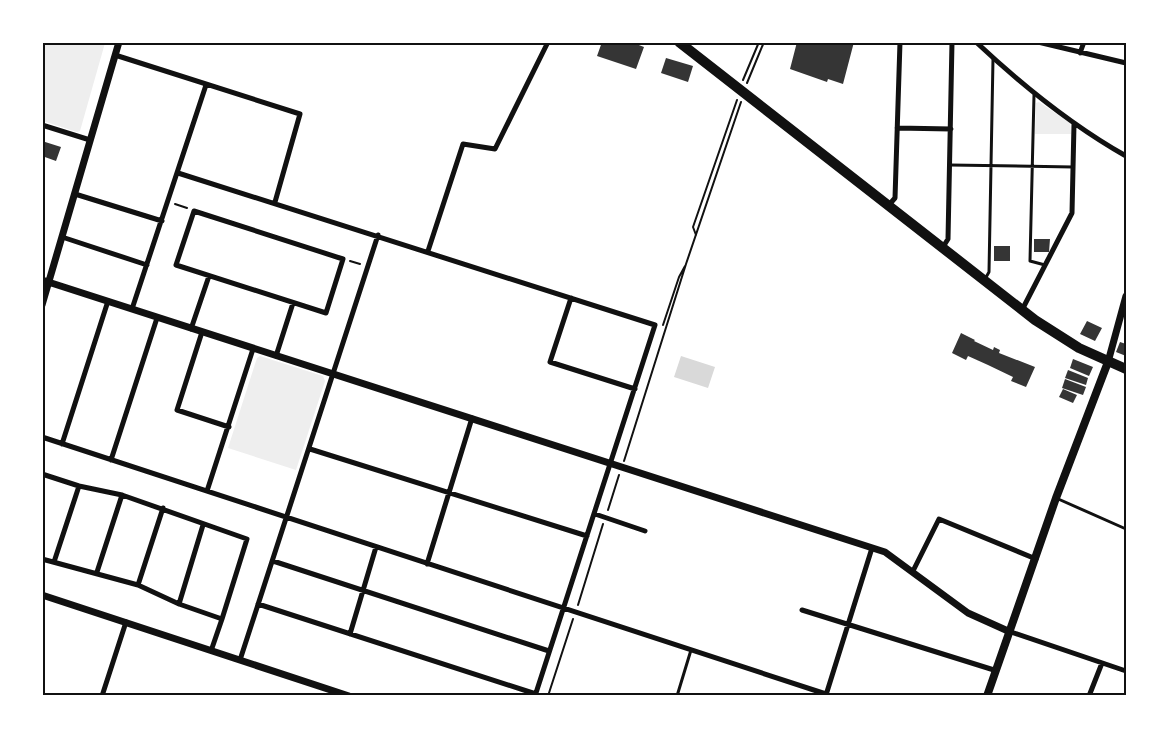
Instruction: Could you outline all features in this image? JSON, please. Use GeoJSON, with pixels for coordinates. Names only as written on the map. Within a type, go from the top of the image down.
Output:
{"type":"FeatureCollection","features":[{"type":"Feature","properties":{"kind":"highway"},"geometry":{"type":"LineString","coordinates":[[679,42],[1022,311],[1063,339],[1126,369]]}},
{"type":"Feature","properties":{"kind":"main road"},"geometry":{"type":"LineString","coordinates":[[987,696],[994,670],[1036,559],[1056,498],[1108,362]]}},
{"type":"Feature","properties":{"kind":"street"},"geometry":{"type":"LineString","coordinates":[[42,305],[46,282],[62,237],[119,42]]}},
{"type":"Feature","properties":{"kind":"street"},"geometry":{"type":"LineString","coordinates":[[428,251],[463,144],[495,149],[548,42]]}},
{"type":"Feature","properties":{"kind":"street"},"geometry":{"type":"LineString","coordinates":[[888,206],[895,198],[900,42]]}},
{"type":"Feature","properties":{"kind":"street"},"geometry":{"type":"LineString","coordinates":[[942,248],[948,240],[952,42]]}},
{"type":"Feature","properties":{"kind":"street"},"geometry":{"type":"LineString","coordinates":[[976,42],[1034,95],[1074,124],[1126,156]]}},
{"type":"Feature","properties":{"kind":"street"},"geometry":{"type":"LineString","coordinates":[[1038,42],[1126,62]]}},
{"type":"Feature","properties":{"kind":"street"},"geometry":{"type":"LineString","coordinates":[[1080,53],[1084,42]]}},
{"type":"Feature","properties":{"kind":"street"},"geometry":{"type":"LineString","coordinates":[[116,56],[300,114],[274,202]]}},
{"type":"Feature","properties":{"kind":"street"},"geometry":{"type":"LineString","coordinates":[[132,309],[206,85]]}},
{"type":"Feature","properties":{"kind":"street"},"geometry":{"type":"LineString","coordinates":[[1022,311],[1072,213],[1074,124]]}},
{"type":"Feature","properties":{"kind":"street"},"geometry":{"type":"LineString","coordinates":[[42,125],[90,140]]}},
{"type":"Feature","properties":{"kind":"street"},"geometry":{"type":"LineString","coordinates":[[897,128],[951,129]]}},
{"type":"Feature","properties":{"kind":"street"},"geometry":{"type":"LineString","coordinates":[[178,173],[378,235],[655,325],[536,695],[258,604]]}},
{"type":"Feature","properties":{"kind":"street"},"geometry":{"type":"LineString","coordinates":[[75,194],[162,221]]}},
{"type":"Feature","properties":{"kind":"street"},"geometry":{"type":"LineString","coordinates":[[194,211],[343,259],[326,314],[176,265],[194,211]]}},
{"type":"Feature","properties":{"kind":"street"},"geometry":{"type":"LineString","coordinates":[[240,660],[288,518],[378,235]]}},
{"type":"Feature","properties":{"kind":"street"},"geometry":{"type":"LineString","coordinates":[[62,237],[147,265]]}},
{"type":"Feature","properties":{"kind":"street"},"geometry":{"type":"LineString","coordinates":[[191,329],[209,276]]}},
{"type":"Feature","properties":{"kind":"street"},"geometry":{"type":"LineString","coordinates":[[46,282],[872,548],[893,556],[968,613],[1008,631],[1126,671]]}},
{"type":"Feature","properties":{"kind":"street"},"geometry":{"type":"LineString","coordinates":[[1108,362],[1126,296]]}},
{"type":"Feature","properties":{"kind":"street"},"geometry":{"type":"LineString","coordinates":[[571,298],[550,362],[635,389]]}},
{"type":"Feature","properties":{"kind":"street"},"geometry":{"type":"LineString","coordinates":[[62,444],[108,302]]}},
{"type":"Feature","properties":{"kind":"street"},"geometry":{"type":"LineString","coordinates":[[276,356],[293,303]]}},
{"type":"Feature","properties":{"kind":"street"},"geometry":{"type":"LineString","coordinates":[[110,460],[156,318]]}},
{"type":"Feature","properties":{"kind":"street"},"geometry":{"type":"LineString","coordinates":[[202,332],[177,410],[229,426]]}},
{"type":"Feature","properties":{"kind":"street"},"geometry":{"type":"LineString","coordinates":[[207,492],[253,349]]}},
{"type":"Feature","properties":{"kind":"street"},"geometry":{"type":"LineString","coordinates":[[427,564],[472,418]]}},
{"type":"Feature","properties":{"kind":"street"},"geometry":{"type":"LineString","coordinates":[[42,438],[826,695],[872,548]]}},
{"type":"Feature","properties":{"kind":"street"},"geometry":{"type":"LineString","coordinates":[[310,449],[587,536]]}},
{"type":"Feature","properties":{"kind":"street"},"geometry":{"type":"LineString","coordinates":[[42,474],[78,486],[122,495],[247,539],[211,651]]}},
{"type":"Feature","properties":{"kind":"street"},"geometry":{"type":"LineString","coordinates":[[54,562],[78,486]]}},
{"type":"Feature","properties":{"kind":"street"},"geometry":{"type":"LineString","coordinates":[[97,572],[122,495]]}},
{"type":"Feature","properties":{"kind":"street"},"geometry":{"type":"LineString","coordinates":[[138,585],[163,508]]}},
{"type":"Feature","properties":{"kind":"street"},"geometry":{"type":"LineString","coordinates":[[595,514],[645,531]]}},
{"type":"Feature","properties":{"kind":"street"},"geometry":{"type":"LineString","coordinates":[[913,571],[939,519],[1036,559]]}},
{"type":"Feature","properties":{"kind":"street"},"geometry":{"type":"LineString","coordinates":[[179,604],[203,525]]}},
{"type":"Feature","properties":{"kind":"street"},"geometry":{"type":"LineString","coordinates":[[350,634],[376,547]]}},
{"type":"Feature","properties":{"kind":"street"},"geometry":{"type":"LineString","coordinates":[[42,559],[97,572],[138,585],[179,604],[222,619]]}},
{"type":"Feature","properties":{"kind":"street"},"geometry":{"type":"LineString","coordinates":[[273,562],[549,651]]}},
{"type":"Feature","properties":{"kind":"street"},"geometry":{"type":"LineString","coordinates":[[42,595],[349,696]]}},
{"type":"Feature","properties":{"kind":"street"},"geometry":{"type":"LineString","coordinates":[[802,610],[994,670]]}},
{"type":"Feature","properties":{"kind":"street"},"geometry":{"type":"LineString","coordinates":[[102,696],[126,622]]}},
{"type":"Feature","properties":{"kind":"street"},"geometry":{"type":"LineString","coordinates":[[1089,696],[1102,663]]}},
{"type":"Feature","properties":{"kind":"lane"},"geometry":{"type":"LineString","coordinates":[[984,281],[989,272],[993,58]]}},
{"type":"Feature","properties":{"kind":"lane"},"geometry":{"type":"LineString","coordinates":[[1034,95],[1030,260],[1046,266]]}},
{"type":"Feature","properties":{"kind":"lane"},"geometry":{"type":"LineString","coordinates":[[950,165],[1073,167]]}},
{"type":"Feature","properties":{"kind":"lane"},"geometry":{"type":"LineString","coordinates":[[1056,498],[1126,529]]}},
{"type":"Feature","properties":{"kind":"lane"},"geometry":{"type":"LineString","coordinates":[[677,696],[691,650]]}},
{"type":"Feature","properties":{"kind":"path"},"geometry":{"type":"LineString","coordinates":[[743,83],[759,42]]}},
{"type":"Feature","properties":{"kind":"path"},"geometry":{"type":"LineString","coordinates":[[747,83],[764,42]]}},
{"type":"Feature","properties":{"kind":"path"},"geometry":{"type":"LineString","coordinates":[[625,458],[740,100],[734,104],[693,227],[696,236]]}},
{"type":"Feature","properties":{"kind":"path"},"geometry":{"type":"LineString","coordinates":[[168,202],[194,211]]}},
{"type":"Feature","properties":{"kind":"path"},"geometry":{"type":"LineString","coordinates":[[343,259],[367,266]]}},
{"type":"Feature","properties":{"kind":"path"},"geometry":{"type":"LineString","coordinates":[[607,513],[619,474]]}},
{"type":"Feature","properties":{"kind":"path"},"geometry":{"type":"LineString","coordinates":[[576,608],[604,522]]}},
{"type":"Feature","properties":{"kind":"path"},"geometry":{"type":"LineString","coordinates":[[548,696],[574,617]]}},
{"type":"Feature","properties":{"kind":"shaded area"},"geometry":{"type":"Polygon","coordinates":[[[43,42],[105,43],[80,131],[77,132],[43,121],[43,42]]]}},
{"type":"Feature","properties":{"kind":"shaded area"},"geometry":{"type":"Polygon","coordinates":[[[1039,102],[1070,123],[1071,134],[1035,134],[1036,103],[1039,102]]]}},
{"type":"Feature","properties":{"kind":"shaded area"},"geometry":{"type":"Polygon","coordinates":[[[260,356],[323,376],[325,381],[296,470],[228,448],[257,358],[260,356]]]}},
{"type":"Feature","properties":{"kind":"shaded area"},"geometry":{"type":"Polygon","coordinates":[[[681,356],[715,367],[708,388],[674,377],[681,356]]]}},
{"type":"Feature","properties":{"kind":"building"},"geometry":{"type":"Polygon","coordinates":[[[602,42],[631,42],[644,47],[636,69],[597,56],[602,42]]]}},
{"type":"Feature","properties":{"kind":"building"},"geometry":{"type":"Polygon","coordinates":[[[797,42],[854,42],[843,84],[828,79],[827,82],[790,69],[797,42]]]}},
{"type":"Feature","properties":{"kind":"building"},"geometry":{"type":"Polygon","coordinates":[[[666,58],[693,66],[688,82],[661,73],[666,58]]]}},
{"type":"Feature","properties":{"kind":"building"},"geometry":{"type":"Polygon","coordinates":[[[42,141],[61,147],[56,161],[42,156],[42,141]]]}},
{"type":"Feature","properties":{"kind":"building"},"geometry":{"type":"Polygon","coordinates":[[[1034,239],[1050,239],[1049,252],[1034,252],[1034,239]]]}},
{"type":"Feature","properties":{"kind":"building"},"geometry":{"type":"Polygon","coordinates":[[[994,246],[1010,246],[1010,261],[994,261],[994,246]]]}},
{"type":"Feature","properties":{"kind":"building"},"geometry":{"type":"Polygon","coordinates":[[[1087,321],[1102,328],[1095,341],[1080,334],[1087,321]]]}},
{"type":"Feature","properties":{"kind":"building"},"geometry":{"type":"Polygon","coordinates":[[[961,333],[993,350],[994,347],[1000,350],[999,353],[1035,367],[1026,387],[1011,381],[1013,377],[988,365],[968,356],[966,360],[952,353],[961,333]]]}},
{"type":"Feature","properties":{"kind":"building"},"geometry":{"type":"Polygon","coordinates":[[[1120,342],[1126,344],[1126,356],[1116,352],[1120,342]]]}},
{"type":"Feature","properties":{"kind":"building"},"geometry":{"type":"Polygon","coordinates":[[[1073,359],[1093,367],[1089,376],[1070,368],[1073,359]]]}},
{"type":"Feature","properties":{"kind":"building"},"geometry":{"type":"Polygon","coordinates":[[[1068,370],[1088,378],[1086,385],[1065,378],[1068,370]]]}},
{"type":"Feature","properties":{"kind":"building"},"geometry":{"type":"Polygon","coordinates":[[[1065,379],[1086,387],[1083,395],[1062,388],[1065,379]]]}},
{"type":"Feature","properties":{"kind":"building"},"geometry":{"type":"Polygon","coordinates":[[[1063,389],[1077,395],[1073,403],[1059,397],[1063,389]]]}}]}
